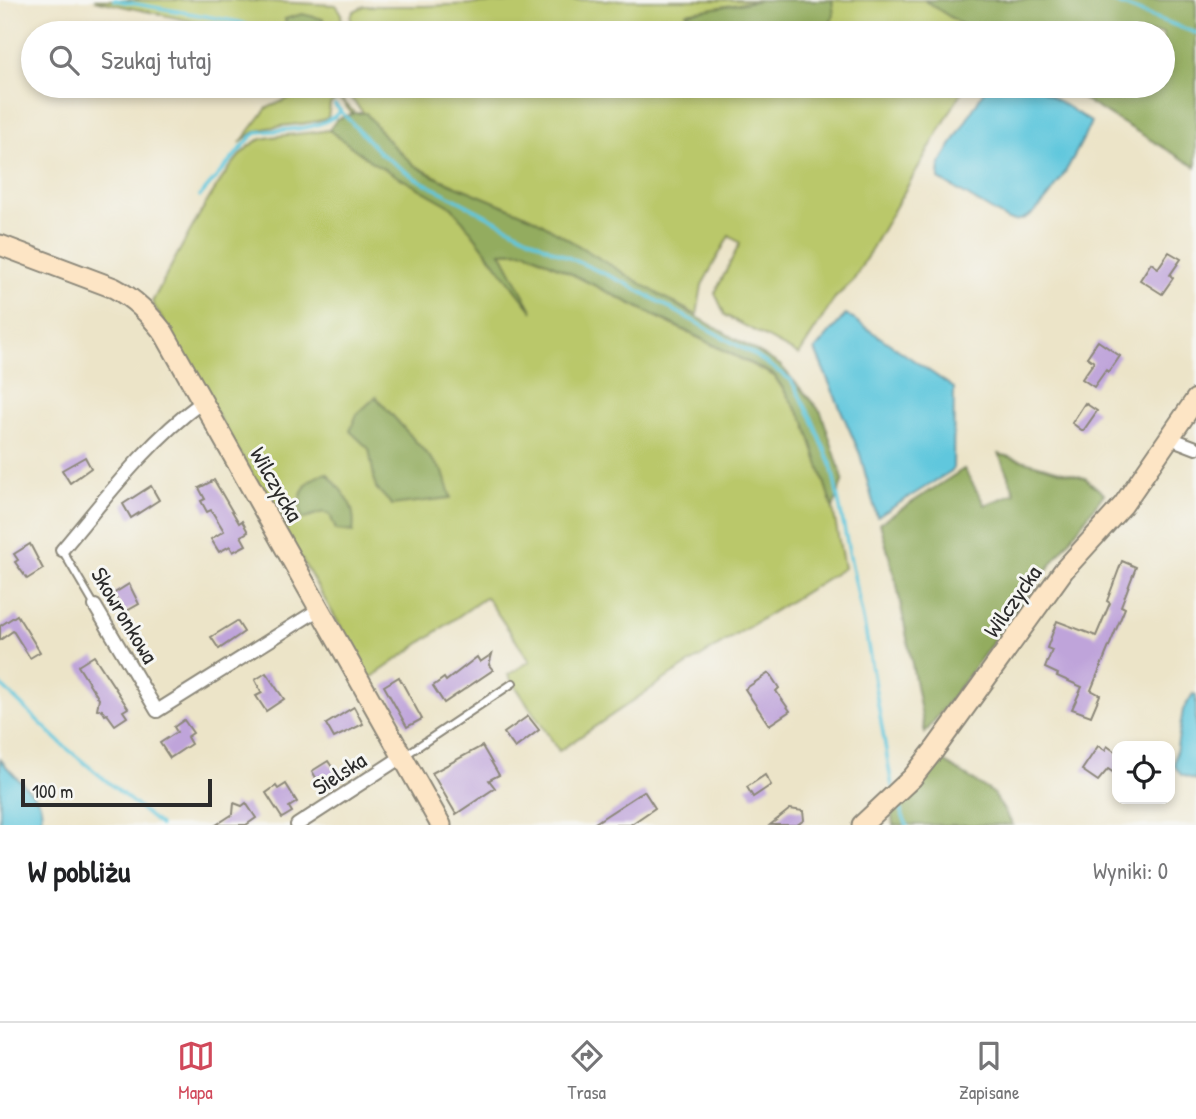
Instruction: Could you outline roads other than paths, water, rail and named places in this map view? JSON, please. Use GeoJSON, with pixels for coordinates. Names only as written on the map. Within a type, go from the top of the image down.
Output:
{"type":"FeatureCollection","features":[{"type":"Feature","properties":{"kind":"street","name":"Wilczycka"},"geometry":{"type":"LineString","coordinates":[[0,245],[120,291],[139,304],[164,333],[441,825]]}},
{"type":"Feature","properties":{"kind":"street","name":"Wilczycka"},"geometry":{"type":"LineString","coordinates":[[862,825],[912,778],[928,759],[1065,570],[1123,505],[1196,400]]}},
{"type":"Feature","properties":{"kind":"street","name":"Skowronkowa"},"geometry":{"type":"LineString","coordinates":[[62,550],[152,446],[202,402]]}},
{"type":"Feature","properties":{"kind":"street"},"geometry":{"type":"LineString","coordinates":[[1170,438],[1196,448]]}},
{"type":"Feature","properties":{"kind":"street","name":"Skowronkowa"},"geometry":{"type":"LineString","coordinates":[[95,606],[157,711],[321,608]]}},
{"type":"Feature","properties":{"kind":"street","name":"Sielska"},"geometry":{"type":"LineString","coordinates":[[297,825],[403,756]]}},
{"type":"Feature","properties":{"kind":"lane","name":"Skowronkowa"},"geometry":{"type":"LineString","coordinates":[[62,550],[95,606]]}},
{"type":"Feature","properties":{"kind":"lane"},"geometry":{"type":"LineString","coordinates":[[403,756],[513,683]]}},
{"type":"Feature","properties":{"kind":"water"},"geometry":{"type":"Polygon","coordinates":[[[980,98],[1054,98],[1091,122],[1071,162],[1051,193],[1041,206],[1019,220],[1008,220],[939,179],[940,164],[980,98]]]}},
{"type":"Feature","properties":{"kind":"water"},"geometry":{"type":"Polygon","coordinates":[[[846,314],[954,388],[953,470],[877,517],[860,454],[815,350],[846,314]]]}},
{"type":"Feature","properties":{"kind":"water"},"geometry":{"type":"Polygon","coordinates":[[[1193,694],[1196,695],[1196,780],[1181,775],[1175,766],[1183,710],[1193,694]]]}},
{"type":"Feature","properties":{"kind":"water"},"geometry":{"type":"Polygon","coordinates":[[[0,759],[38,800],[42,810],[40,825],[0,825],[0,759]]]}},
{"type":"Feature","properties":{"kind":"waterway"},"geometry":{"type":"LineString","coordinates":[[114,0],[233,21]]}},
{"type":"Feature","properties":{"kind":"waterway"},"geometry":{"type":"LineString","coordinates":[[1108,0],[1164,21]]}},
{"type":"Feature","properties":{"kind":"waterway"},"geometry":{"type":"LineString","coordinates":[[1175,25],[1196,33]]}},
{"type":"Feature","properties":{"kind":"waterway"},"geometry":{"type":"LineString","coordinates":[[335,105],[381,154],[415,178],[552,250],[625,283],[753,354],[791,380],[811,417],[831,464],[866,634],[892,786]]}},
{"type":"Feature","properties":{"kind":"waterway"},"geometry":{"type":"LineString","coordinates":[[200,196],[258,132],[312,126],[323,123],[341,111]]}},
{"type":"Feature","properties":{"kind":"waterway"},"geometry":{"type":"LineString","coordinates":[[0,684],[64,746],[160,825]]}},
{"type":"Feature","properties":{"kind":"waterway"},"geometry":{"type":"LineString","coordinates":[[898,805],[907,825]]}}]}
